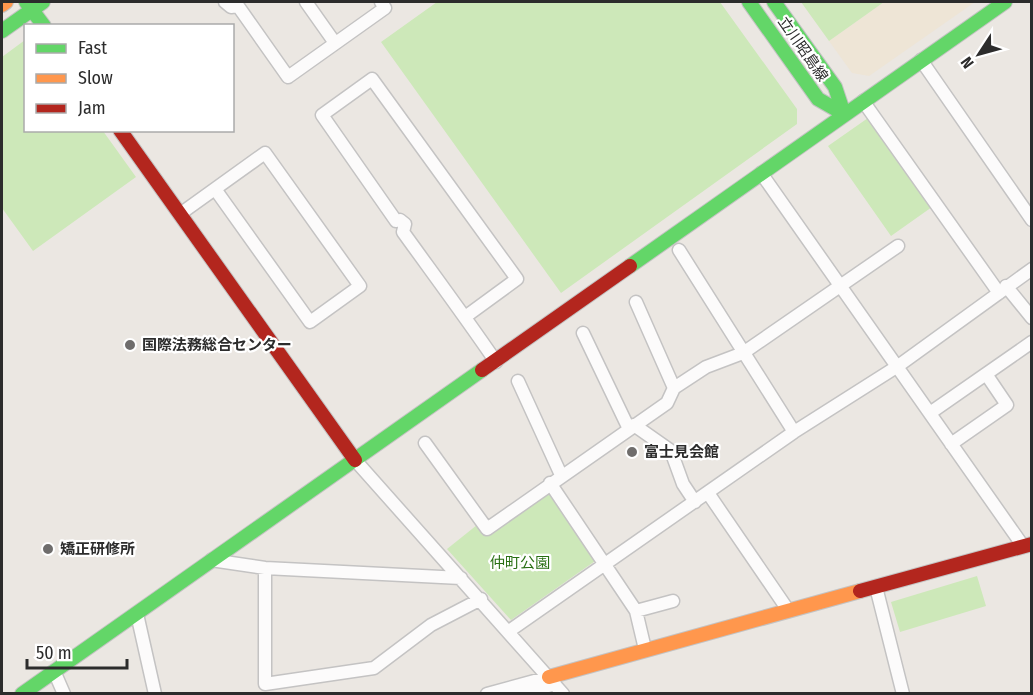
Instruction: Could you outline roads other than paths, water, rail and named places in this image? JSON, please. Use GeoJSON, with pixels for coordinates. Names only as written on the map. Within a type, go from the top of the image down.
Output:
{"type":"FeatureCollection","features":[{"type":"Feature","properties":{"kind":"street"},"geometry":{"type":"LineString","coordinates":[[2,5],[6,2]]}},
{"type":"Feature","properties":{"kind":"street"},"geometry":{"type":"LineString","coordinates":[[306,2],[335,43]]}},
{"type":"Feature","properties":{"kind":"street"},"geometry":{"type":"LineString","coordinates":[[234,3],[288,77],[385,8],[381,2]]}},
{"type":"Feature","properties":{"kind":"street","name":"立川昭島線"},"geometry":{"type":"LineString","coordinates":[[749,2],[818,99],[844,114]]}},
{"type":"Feature","properties":{"kind":"street","name":"立川昭島線"},"geometry":{"type":"LineString","coordinates":[[774,2],[835,87],[844,114]]}},
{"type":"Feature","properties":{"kind":"street"},"geometry":{"type":"LineString","coordinates":[[22,693],[1005,2]]}},
{"type":"Feature","properties":{"kind":"street"},"geometry":{"type":"LineString","coordinates":[[2,31],[34,4],[43,24]]}},
{"type":"Feature","properties":{"kind":"street"},"geometry":{"type":"LineString","coordinates":[[921,60],[1032,220]]}},
{"type":"Feature","properties":{"kind":"street"},"geometry":{"type":"LineString","coordinates":[[465,317],[517,279],[372,79],[322,115],[396,221],[394,230],[404,231],[496,362]]}},
{"type":"Feature","properties":{"kind":"street"},"geometry":{"type":"LineString","coordinates":[[863,101],[1002,290],[1032,318]]}},
{"type":"Feature","properties":{"kind":"street"},"geometry":{"type":"LineString","coordinates":[[121,132],[356,460],[556,685]]}},
{"type":"Feature","properties":{"kind":"street"},"geometry":{"type":"LineString","coordinates":[[180,214],[265,153],[360,286],[310,322],[215,189]]}},
{"type":"Feature","properties":{"kind":"street"},"geometry":{"type":"LineString","coordinates":[[520,693],[534,692],[556,685],[645,649],[1028,545],[951,444],[761,173]]}},
{"type":"Feature","properties":{"kind":"street"},"geometry":{"type":"LineString","coordinates":[[425,443],[487,529],[561,475],[667,403],[674,388],[706,367],[743,353],[898,246]]}},
{"type":"Feature","properties":{"kind":"street"},"geometry":{"type":"LineString","coordinates":[[679,250],[794,432]]}},
{"type":"Feature","properties":{"kind":"street"},"geometry":{"type":"LineString","coordinates":[[509,631],[794,432],[898,366],[1032,268]]}},
{"type":"Feature","properties":{"kind":"street"},"geometry":{"type":"LineString","coordinates":[[636,302],[674,388]]}},
{"type":"Feature","properties":{"kind":"street"},"geometry":{"type":"LineString","coordinates":[[583,333],[631,427],[671,451],[683,484],[695,502]]}},
{"type":"Feature","properties":{"kind":"street"},"geometry":{"type":"LineString","coordinates":[[930,413],[1032,342]]}},
{"type":"Feature","properties":{"kind":"street"},"geometry":{"type":"LineString","coordinates":[[951,444],[1008,405],[986,374]]}},
{"type":"Feature","properties":{"kind":"street"},"geometry":{"type":"LineString","coordinates":[[518,381],[561,475]]}},
{"type":"Feature","properties":{"kind":"street"},"geometry":{"type":"LineString","coordinates":[[550,483],[636,611],[645,649]]}},
{"type":"Feature","properties":{"kind":"street"},"geometry":{"type":"LineString","coordinates":[[708,493],[788,610]]}},
{"type":"Feature","properties":{"kind":"street"},"geometry":{"type":"LineString","coordinates":[[211,560],[266,568],[461,578]]}},
{"type":"Feature","properties":{"kind":"street"},"geometry":{"type":"LineString","coordinates":[[266,568],[265,684],[374,668],[431,625],[481,599]]}},
{"type":"Feature","properties":{"kind":"street"},"geometry":{"type":"LineString","coordinates":[[876,587],[903,693]]}},
{"type":"Feature","properties":{"kind":"street"},"geometry":{"type":"LineString","coordinates":[[636,611],[673,601]]}},
{"type":"Feature","properties":{"kind":"street"},"geometry":{"type":"LineString","coordinates":[[136,614],[155,693]]}},
{"type":"Feature","properties":{"kind":"street"},"geometry":{"type":"LineString","coordinates":[[54,671],[64,693]]}},
{"type":"Feature","properties":{"kind":"street"},"geometry":{"type":"LineString","coordinates":[[487,693],[556,685]]}},
{"type":"Feature","properties":{"kind":"place","name":"国際法務総合センター"},"geometry":{"type":"Point","coordinates":[130,345]}},
{"type":"Feature","properties":{"kind":"place","name":"富士見会館"},"geometry":{"type":"Point","coordinates":[632,452]}},
{"type":"Feature","properties":{"kind":"place","name":"矯正研修所"},"geometry":{"type":"Point","coordinates":[48,549]}},
{"type":"Feature","properties":{"kind":"park label","name":"仲町公園"},"geometry":{"type":"Point","coordinates":[520,563]}}]}
